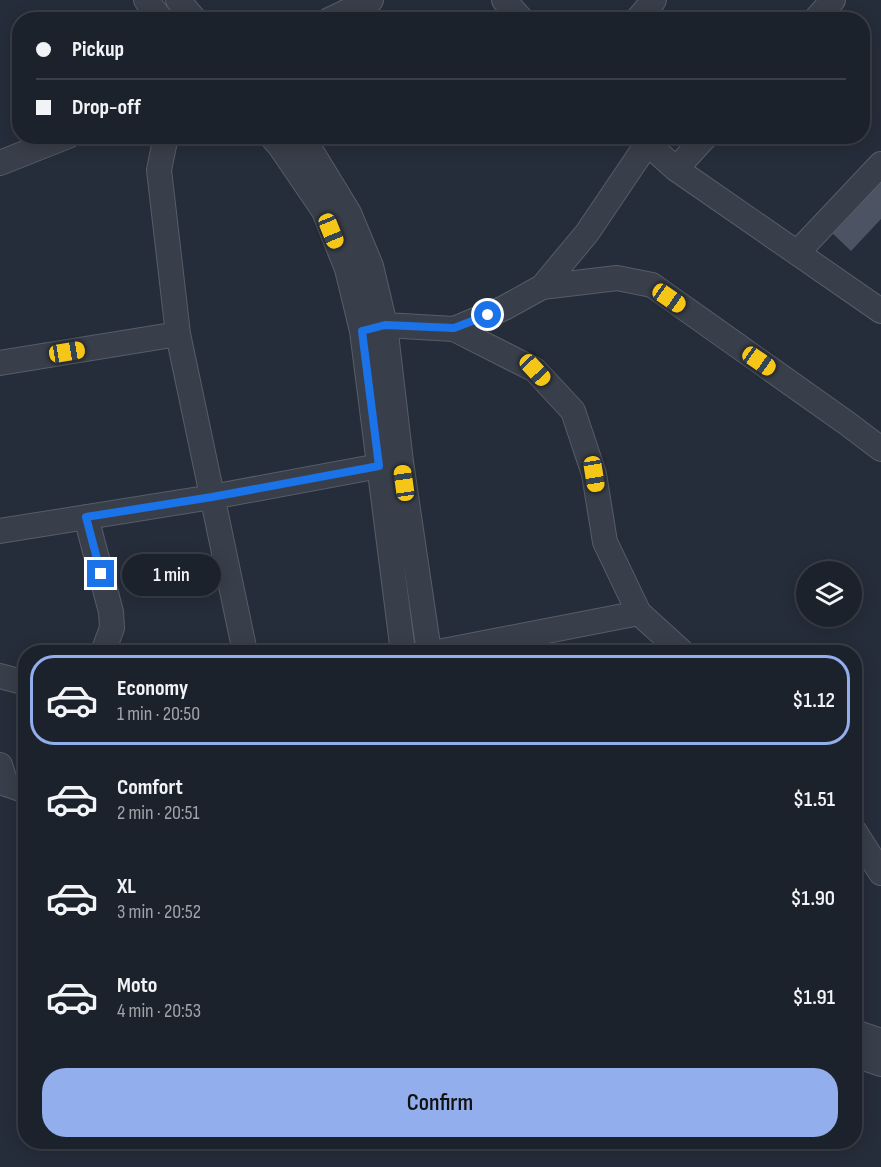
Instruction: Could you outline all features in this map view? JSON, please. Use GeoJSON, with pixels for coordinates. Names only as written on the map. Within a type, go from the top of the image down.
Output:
{"type":"FeatureCollection","features":[{"type":"Feature","properties":{"kind":"street"},"geometry":{"type":"LineString","coordinates":[[146,0],[156,12]]}},
{"type":"Feature","properties":{"kind":"street"},"geometry":{"type":"LineString","coordinates":[[178,0],[188,12]]}},
{"type":"Feature","properties":{"kind":"street"},"geometry":{"type":"LineString","coordinates":[[330,12],[371,0]]}},
{"type":"Feature","properties":{"kind":"street"},"geometry":{"type":"LineString","coordinates":[[504,0],[515,12]]}},
{"type":"Feature","properties":{"kind":"street"},"geometry":{"type":"LineString","coordinates":[[644,12],[654,0]]}},
{"type":"Feature","properties":{"kind":"street"},"geometry":{"type":"LineString","coordinates":[[822,12],[833,0]]}},
{"type":"Feature","properties":{"kind":"street"},"geometry":{"type":"LineString","coordinates":[[0,163],[48,144]]}},
{"type":"Feature","properties":{"kind":"street"},"geometry":{"type":"LineString","coordinates":[[164,144],[159,170],[178,334],[244,645]]}},
{"type":"Feature","properties":{"kind":"street"},"geometry":{"type":"LineString","coordinates":[[278,144],[324,211],[374,328],[401,462],[428,645]]}},
{"type":"Feature","properties":{"kind":"street"},"geometry":{"type":"LineString","coordinates":[[307,144],[349,213],[371,266],[379,466],[402,645]]}},
{"type":"Feature","properties":{"kind":"street"},"geometry":{"type":"LineString","coordinates":[[374,328],[454,328],[504,308],[542,287],[587,232],[641,144]]}},
{"type":"Feature","properties":{"kind":"street"},"geometry":{"type":"LineString","coordinates":[[648,144],[676,169],[881,311]]}},
{"type":"Feature","properties":{"kind":"street"},"geometry":{"type":"LineString","coordinates":[[676,169],[699,144]]}},
{"type":"Feature","properties":{"kind":"street"},"geometry":{"type":"LineString","coordinates":[[797,253],[881,164]]}},
{"type":"Feature","properties":{"kind":"street"},"geometry":{"type":"LineString","coordinates":[[542,287],[617,278],[652,285],[881,450]]}},
{"type":"Feature","properties":{"kind":"street"},"geometry":{"type":"LineString","coordinates":[[454,328],[535,370],[573,411],[594,474],[605,542],[639,613],[674,645]]}},
{"type":"Feature","properties":{"kind":"street"},"geometry":{"type":"LineString","coordinates":[[0,363],[178,334]]}},
{"type":"Feature","properties":{"kind":"street"},"geometry":{"type":"LineString","coordinates":[[0,531],[212,497],[379,466]]}},
{"type":"Feature","properties":{"kind":"street"},"geometry":{"type":"LineString","coordinates":[[86,517],[111,612],[112,628],[106,645]]}},
{"type":"Feature","properties":{"kind":"street"},"geometry":{"type":"LineString","coordinates":[[474,645],[639,613]]}},
{"type":"Feature","properties":{"kind":"street"},"geometry":{"type":"LineString","coordinates":[[0,676],[18,681]]}},
{"type":"Feature","properties":{"kind":"street"},"geometry":{"type":"LineString","coordinates":[[862,843],[881,873]]}},
{"type":"Feature","properties":{"kind":"street"},"geometry":{"type":"LineString","coordinates":[[862,1034],[881,1041]]}},
{"type":"Feature","properties":{"kind":"street"},"geometry":{"type":"LineString","coordinates":[[862,1057],[881,1064]]}},
{"type":"Feature","properties":{"kind":"building"},"geometry":{"type":"Polygon","coordinates":[[[881,178],[881,219],[851,251],[829,230],[881,178]]]}},
{"type":"Feature","properties":{"kind":"route"},"geometry":{"type":"LineString","coordinates":[[101,574],[86,517],[212,497],[379,466],[362,331],[385,325],[454,328],[488,315]]}}]}
